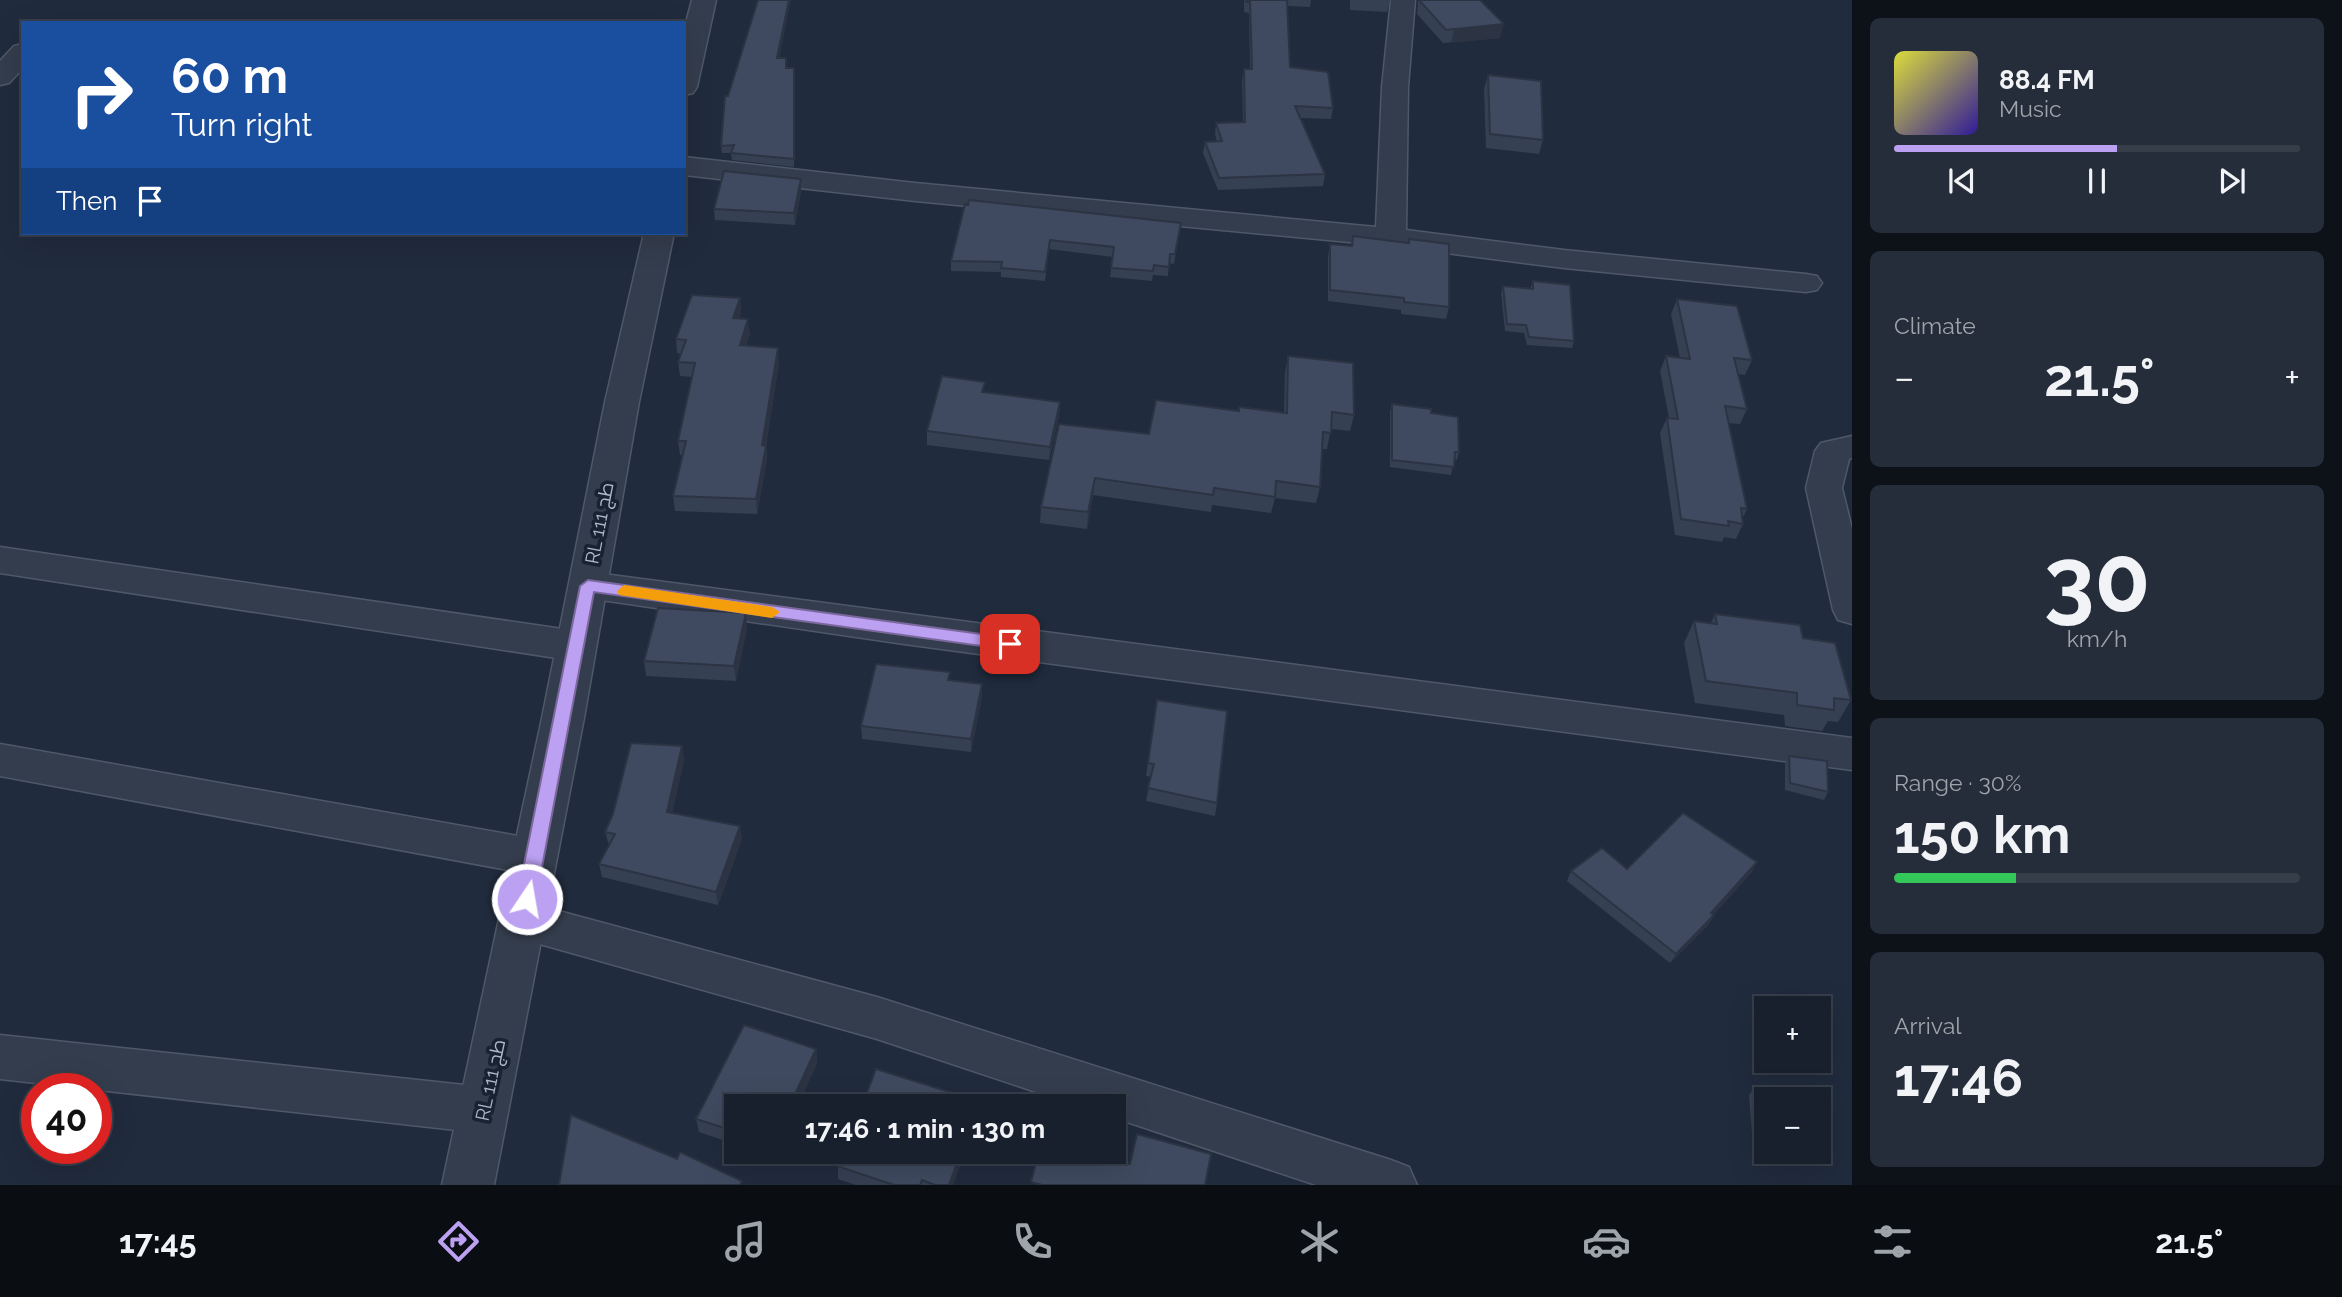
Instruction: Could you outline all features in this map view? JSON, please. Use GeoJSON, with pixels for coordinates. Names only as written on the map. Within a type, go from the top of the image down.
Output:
{"type":"FeatureCollection","features":[{"type":"Feature","properties":{"kind":"street"},"geometry":{"type":"LineString","coordinates":[[686,71],[704,0]]}},
{"type":"Feature","properties":{"kind":"street"},"geometry":{"type":"LineString","coordinates":[[1391,237],[1395,87],[1403,0]]}},
{"type":"Feature","properties":{"kind":"street"},"geometry":{"type":"LineString","coordinates":[[0,77],[21,54]]}},
{"type":"Feature","properties":{"kind":"street"},"geometry":{"type":"LineString","coordinates":[[686,166],[928,193],[1391,237],[1564,259],[1806,283]]}},
{"type":"Feature","properties":{"kind":"street","name":"RL طج 111"},"geometry":{"type":"LineString","coordinates":[[468,1185],[535,857],[622,402],[659,235]]}},
{"type":"Feature","properties":{"kind":"street"},"geometry":{"type":"LineString","coordinates":[[1852,447],[1833,451],[1824,488],[1852,610]]}},
{"type":"Feature","properties":{"kind":"street"},"geometry":{"type":"LineString","coordinates":[[0,560],[576,646]]}},
{"type":"Feature","properties":{"kind":"street"},"geometry":{"type":"LineString","coordinates":[[588,586],[900,631],[1349,686],[1852,754]]}},
{"type":"Feature","properties":{"kind":"street"},"geometry":{"type":"LineString","coordinates":[[0,760],[535,857]]}},
{"type":"Feature","properties":{"kind":"street"},"geometry":{"type":"LineString","coordinates":[[522,920],[877,1018],[1391,1185]]}},
{"type":"Feature","properties":{"kind":"street"},"geometry":{"type":"LineString","coordinates":[[0,1057],[483,1110]]}},
{"type":"Feature","properties":{"kind":"building"},"geometry":{"type":"Polygon","coordinates":[[[758,0],[789,0],[777,58],[786,58],[786,68],[794,68],[794,159],[731,153],[734,145],[721,146],[725,96],[728,96],[758,0]]]}},
{"type":"Feature","properties":{"kind":"building"},"geometry":{"type":"Polygon","coordinates":[[[1246,0],[1287,0],[1290,67],[1328,72],[1333,108],[1295,106],[1325,174],[1219,178],[1205,142],[1222,141],[1216,123],[1245,122],[1244,69],[1252,69],[1250,2],[1246,0]]]}},
{"type":"Feature","properties":{"kind":"building"},"geometry":{"type":"Polygon","coordinates":[[[1419,0],[1480,0],[1504,24],[1446,30],[1419,0]]]}},
{"type":"Feature","properties":{"kind":"building"},"geometry":{"type":"Polygon","coordinates":[[[1488,75],[1541,81],[1543,140],[1490,134],[1488,75]]]}},
{"type":"Feature","properties":{"kind":"building"},"geometry":{"type":"Polygon","coordinates":[[[724,171],[801,179],[794,213],[714,209],[724,171]]]}},
{"type":"Feature","properties":{"kind":"building"},"geometry":{"type":"Polygon","coordinates":[[[969,200],[1181,223],[1175,254],[1170,254],[1169,267],[1154,265],[1153,271],[1111,268],[1114,247],[1050,240],[1045,272],[1001,268],[1002,262],[951,261],[965,204],[968,205],[969,200]]]}},
{"type":"Feature","properties":{"kind":"building"},"geometry":{"type":"Polygon","coordinates":[[[1353,236],[1409,243],[1409,239],[1449,244],[1449,307],[1404,302],[1404,298],[1330,290],[1330,244],[1352,246],[1353,236]]]}},
{"type":"Feature","properties":{"kind":"building"},"geometry":{"type":"Polygon","coordinates":[[[1533,281],[1570,285],[1574,341],[1529,337],[1526,325],[1507,324],[1503,286],[1533,289],[1533,281]]]}},
{"type":"Feature","properties":{"kind":"building"},"geometry":{"type":"Polygon","coordinates":[[[692,295],[740,298],[733,318],[748,319],[740,345],[778,348],[762,445],[766,446],[756,499],[673,496],[686,441],[678,441],[695,363],[678,362],[686,340],[676,339],[692,295]]]}},
{"type":"Feature","properties":{"kind":"building"},"geometry":{"type":"Polygon","coordinates":[[[1677,299],[1737,306],[1752,360],[1734,358],[1747,409],[1725,406],[1747,509],[1741,508],[1743,524],[1728,521],[1729,526],[1681,519],[1667,418],[1678,419],[1666,356],[1690,359],[1677,299]]]}},
{"type":"Feature","properties":{"kind":"building"},"geometry":{"type":"Polygon","coordinates":[[[1288,356],[1353,363],[1354,415],[1332,412],[1331,433],[1323,432],[1320,487],[1276,481],[1275,497],[1214,488],[1213,495],[1095,478],[1088,512],[1041,507],[1059,424],[1149,434],[1156,400],[1239,411],[1239,407],[1287,413],[1288,356]]]}},
{"type":"Feature","properties":{"kind":"building"},"geometry":{"type":"Polygon","coordinates":[[[942,376],[985,382],[982,392],[1060,402],[1050,447],[927,431],[942,376]]]}},
{"type":"Feature","properties":{"kind":"building"},"geometry":{"type":"Polygon","coordinates":[[[1392,404],[1431,409],[1431,413],[1458,417],[1459,452],[1455,452],[1454,467],[1392,460],[1392,404]]]}},
{"type":"Feature","properties":{"kind":"building"},"geometry":{"type":"Polygon","coordinates":[[[658,608],[746,613],[734,666],[644,661],[658,608]]]}},
{"type":"Feature","properties":{"kind":"building"},"geometry":{"type":"Polygon","coordinates":[[[1715,614],[1800,625],[1803,638],[1835,643],[1851,700],[1834,698],[1834,710],[1797,705],[1797,693],[1706,681],[1694,621],[1717,624],[1715,614]]]}},
{"type":"Feature","properties":{"kind":"building"},"geometry":{"type":"Polygon","coordinates":[[[876,664],[950,672],[948,680],[982,684],[971,739],[861,726],[876,664]]]}},
{"type":"Feature","properties":{"kind":"building"},"geometry":{"type":"Polygon","coordinates":[[[1157,700],[1227,711],[1217,803],[1148,788],[1154,764],[1148,763],[1157,700]]]}},
{"type":"Feature","properties":{"kind":"building"},"geometry":{"type":"Polygon","coordinates":[[[631,743],[682,746],[667,812],[740,826],[716,892],[599,864],[615,834],[605,832],[613,814],[631,743]]]}},
{"type":"Feature","properties":{"kind":"building"},"geometry":{"type":"Polygon","coordinates":[[[1789,756],[1827,761],[1828,792],[1790,783],[1789,756]]]}},
{"type":"Feature","properties":{"kind":"building"},"geometry":{"type":"Polygon","coordinates":[[[1683,813],[1757,862],[1711,913],[1714,915],[1676,954],[1571,871],[1602,848],[1627,869],[1683,813]]]}},
{"type":"Feature","properties":{"kind":"building"},"geometry":{"type":"Polygon","coordinates":[[[744,1025],[816,1049],[795,1094],[724,1094],[724,1128],[696,1119],[744,1025]]]}},
{"type":"Feature","properties":{"kind":"building"},"geometry":{"type":"Polygon","coordinates":[[[876,1069],[956,1094],[867,1094],[876,1069]]]}},
{"type":"Feature","properties":{"kind":"building"},"geometry":{"type":"Polygon","coordinates":[[[571,1115],[677,1159],[680,1152],[742,1181],[740,1185],[559,1185],[571,1115]]]}},
{"type":"Feature","properties":{"kind":"building"},"geometry":{"type":"Polygon","coordinates":[[[1137,1134],[1211,1154],[1205,1185],[1042,1185],[1031,1182],[1036,1164],[1130,1164],[1137,1134]]]}},
{"type":"Feature","properties":{"kind":"building"},"geometry":{"type":"Polygon","coordinates":[[[957,1164],[949,1185],[935,1185],[922,1180],[920,1185],[894,1185],[837,1166],[957,1164]]]}},
{"type":"Feature","properties":{"kind":"slow traffic"},"geometry":{"type":"LineString","coordinates":[[624,591],[772,612]]}},
{"type":"Feature","properties":{"kind":"route"},"geometry":{"type":"LineString","coordinates":[[527,899],[588,586],[1010,644]]}}]}
